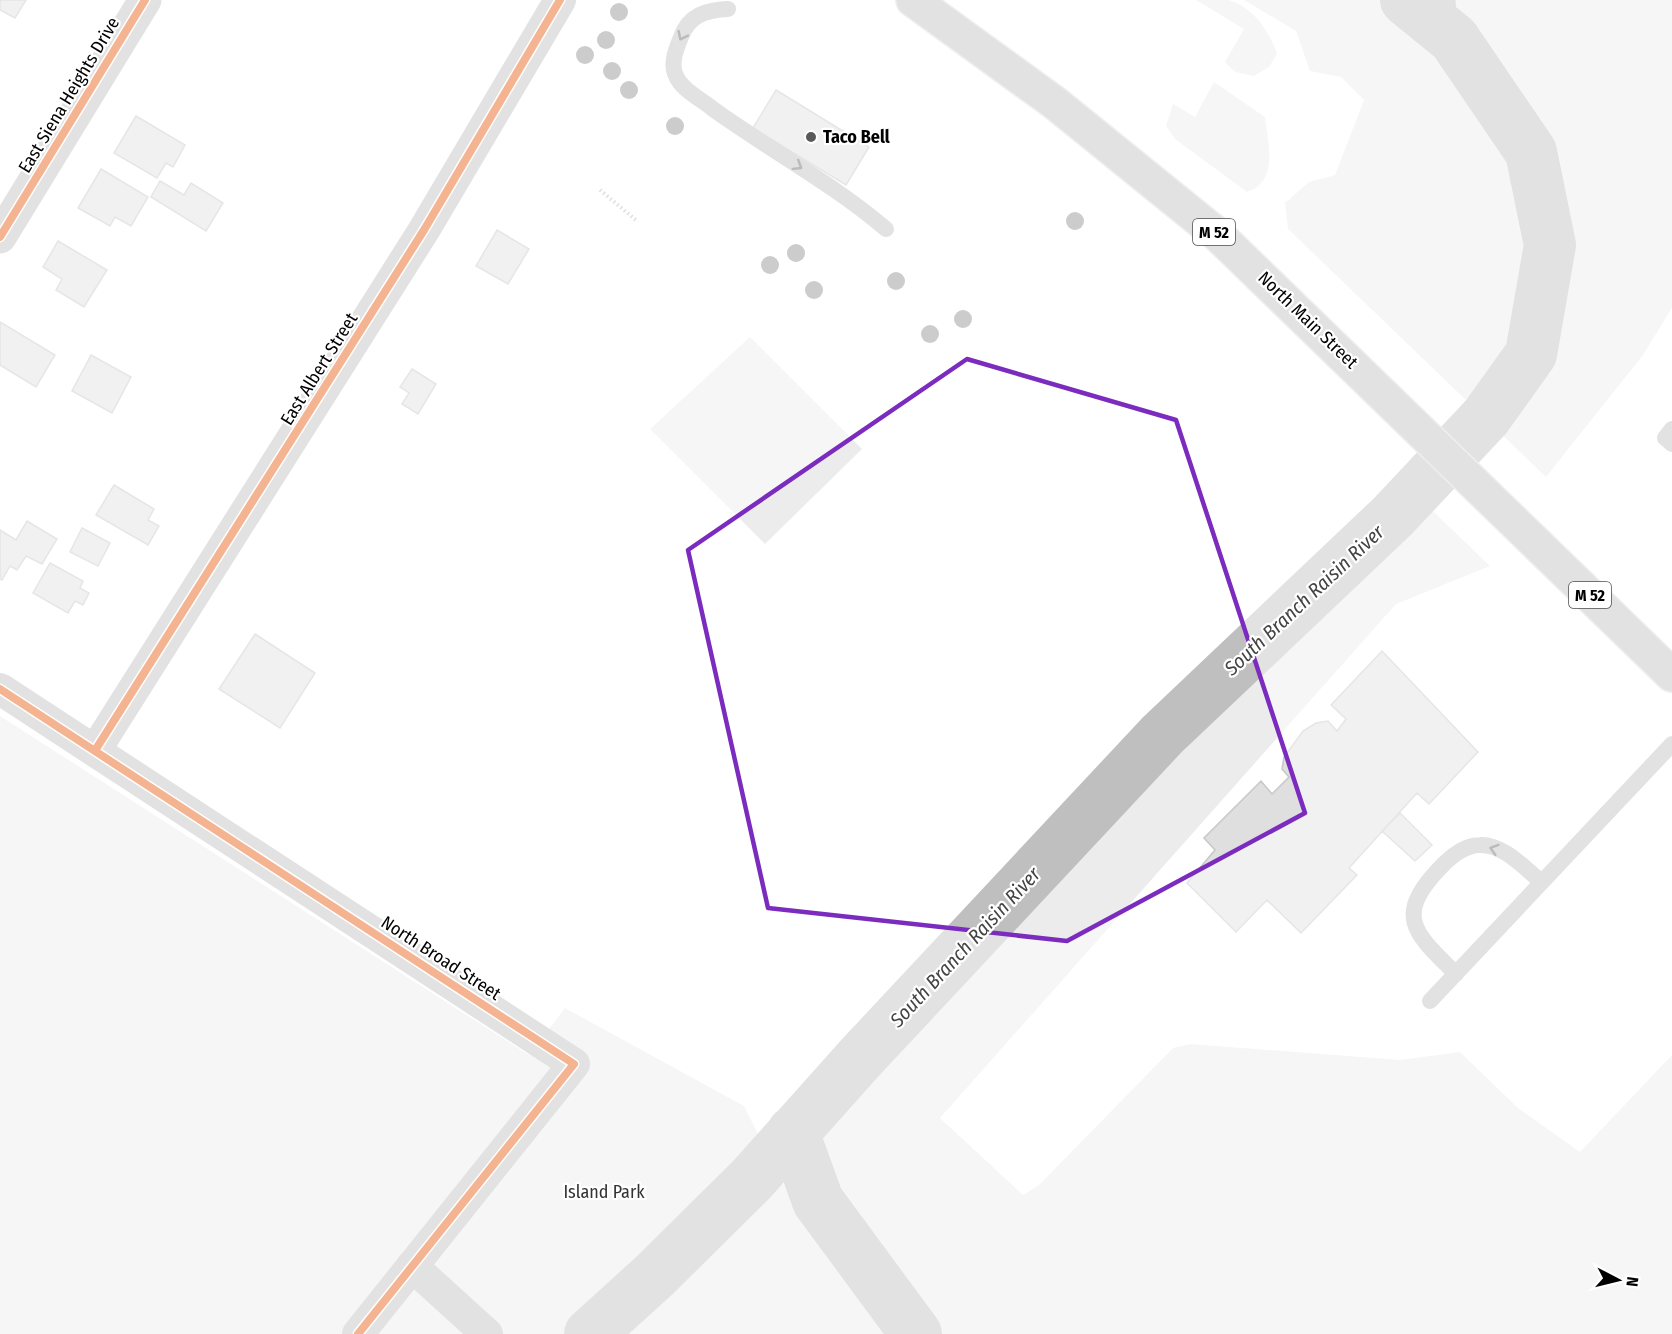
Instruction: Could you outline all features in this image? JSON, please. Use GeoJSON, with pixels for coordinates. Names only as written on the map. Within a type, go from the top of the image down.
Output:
{"type":"FeatureCollection","features":[{"type":"Feature","properties":{"kind":"main road","name":"East Siena Heights Drive"},"geometry":{"type":"LineString","coordinates":[[0,237],[145,0]]}},
{"type":"Feature","properties":{"kind":"main road","name":"North Main Street"},"geometry":{"type":"LineString","coordinates":[[913,0],[1055,104],[1218,235],[1672,675]]}},
{"type":"Feature","properties":{"kind":"street","name":"East Albert Street"},"geometry":{"type":"LineString","coordinates":[[96,749],[424,230],[560,0]]}},
{"type":"Feature","properties":{"kind":"street","name":"North Broad Street"},"geometry":{"type":"LineString","coordinates":[[0,689],[96,749],[574,1064],[358,1334]]}},
{"type":"Feature","properties":{"kind":"street"},"geometry":{"type":"LineString","coordinates":[[412,1266],[481,1328]]}},
{"type":"Feature","properties":{"kind":"lane"},"geometry":{"type":"LineString","coordinates":[[728,9],[710,9],[696,14],[681,34],[672,63],[680,84],[745,133],[855,202],[886,229]]}},
{"type":"Feature","properties":{"kind":"lane"},"geometry":{"type":"LineString","coordinates":[[1672,429],[1665,438],[1672,444]]}},
{"type":"Feature","properties":{"kind":"lane"},"geometry":{"type":"LineString","coordinates":[[1430,1001],[1672,744]]}},
{"type":"Feature","properties":{"kind":"lane"},"geometry":{"type":"LineString","coordinates":[[1456,974],[1420,939],[1411,912],[1421,888],[1450,856],[1480,844],[1505,852],[1542,882]]}},
{"type":"Feature","properties":{"kind":"path"},"geometry":{"type":"LineString","coordinates":[[600,189],[638,221]]}},
{"type":"Feature","properties":{"kind":"highlighted area"},"geometry":{"type":"Polygon","coordinates":[[[967,359],[1176,420],[1305,813],[1067,941],[768,908],[688,550],[967,359]]]}},
{"type":"Feature","properties":{"kind":"green space"},"geometry":{"type":"Polygon","coordinates":[[[1196,0],[1229,0],[1238,3],[1253,14],[1270,37],[1277,54],[1269,67],[1254,76],[1235,72],[1225,62],[1244,29],[1196,0]]]}},
{"type":"Feature","properties":{"kind":"green space"},"geometry":{"type":"Polygon","coordinates":[[[1244,0],[1672,0],[1672,308],[1643,355],[1546,477],[1288,229],[1285,203],[1309,182],[1335,175],[1364,100],[1341,77],[1310,71],[1296,31],[1244,0]]]}},
{"type":"Feature","properties":{"kind":"green space"},"geometry":{"type":"Polygon","coordinates":[[[1214,82],[1265,117],[1269,150],[1268,171],[1264,180],[1257,187],[1247,192],[1175,139],[1166,126],[1173,104],[1195,117],[1214,82]]]}},
{"type":"Feature","properties":{"kind":"green space"},"geometry":{"type":"Polygon","coordinates":[[[750,337],[862,449],[765,544],[650,429],[750,337]]]}},
{"type":"Feature","properties":{"kind":"green space"},"geometry":{"type":"Polygon","coordinates":[[[1414,493],[1490,566],[1396,604],[940,1118],[1023,1195],[1038,1186],[1173,1048],[1190,1044],[1400,1060],[1460,1052],[1518,1108],[1580,1152],[1672,1055],[1672,1334],[915,1334],[818,1201],[793,1132],[1162,735],[1414,493]]]}},
{"type":"Feature","properties":{"kind":"green space","name":"Island Park"},"geometry":{"type":"Polygon","coordinates":[[[0,716],[529,1055],[565,1008],[744,1106],[800,1217],[884,1334],[0,1334],[0,716]]]}},
{"type":"Feature","properties":{"kind":"building"},"geometry":{"type":"Polygon","coordinates":[[[0,0],[26,0],[15,18],[0,10],[0,0]]]}},
{"type":"Feature","properties":{"kind":"building","name":"Taco Bell"},"geometry":{"type":"Polygon","coordinates":[[[776,90],[869,147],[846,185],[753,128],[776,90]]]}},
{"type":"Feature","properties":{"kind":"building"},"geometry":{"type":"Polygon","coordinates":[[[136,116],[185,145],[173,167],[166,163],[157,178],[114,153],[136,116]]]}},
{"type":"Feature","properties":{"kind":"building"},"geometry":{"type":"Polygon","coordinates":[[[101,169],[148,197],[131,226],[115,217],[110,226],[78,208],[101,169]]]}},
{"type":"Feature","properties":{"kind":"building"},"geometry":{"type":"Polygon","coordinates":[[[160,181],[184,195],[191,183],[223,203],[206,231],[151,197],[160,181]]]}},
{"type":"Feature","properties":{"kind":"building"},"geometry":{"type":"Polygon","coordinates":[[[497,230],[529,249],[508,284],[476,266],[497,230]]]}},
{"type":"Feature","properties":{"kind":"building"},"geometry":{"type":"Polygon","coordinates":[[[58,241],[107,270],[84,307],[56,290],[62,279],[43,267],[58,241]]]}},
{"type":"Feature","properties":{"kind":"building"},"geometry":{"type":"Polygon","coordinates":[[[0,322],[55,355],[36,387],[0,365],[0,322]]]}},
{"type":"Feature","properties":{"kind":"building"},"geometry":{"type":"Polygon","coordinates":[[[91,355],[131,377],[112,413],[72,391],[91,355]]]}},
{"type":"Feature","properties":{"kind":"building"},"geometry":{"type":"Polygon","coordinates":[[[412,369],[436,384],[418,414],[402,404],[409,393],[400,387],[412,369]]]}},
{"type":"Feature","properties":{"kind":"building"},"geometry":{"type":"Polygon","coordinates":[[[114,485],[154,509],[148,520],[159,526],[148,545],[96,515],[114,485]]]}},
{"type":"Feature","properties":{"kind":"building"},"geometry":{"type":"Polygon","coordinates":[[[27,521],[57,539],[42,564],[26,556],[17,570],[10,566],[2,580],[0,579],[0,530],[16,540],[27,521]]]}},
{"type":"Feature","properties":{"kind":"building"},"geometry":{"type":"Polygon","coordinates":[[[82,528],[110,543],[98,566],[70,552],[82,528]]]}},
{"type":"Feature","properties":{"kind":"building"},"geometry":{"type":"Polygon","coordinates":[[[50,563],[83,581],[80,588],[89,593],[83,605],[75,601],[68,613],[33,593],[50,563]]]}},
{"type":"Feature","properties":{"kind":"building"},"geometry":{"type":"Polygon","coordinates":[[[255,634],[315,673],[280,728],[219,689],[255,634]]]}},
{"type":"Feature","properties":{"kind":"building"},"geometry":{"type":"Polygon","coordinates":[[[1382,651],[1478,752],[1429,804],[1417,793],[1349,868],[1357,875],[1301,933],[1267,900],[1236,932],[1187,883],[1215,850],[1204,838],[1261,781],[1272,794],[1289,777],[1282,769],[1284,757],[1303,731],[1316,723],[1328,721],[1337,731],[1346,719],[1331,705],[1382,651]]]}},
{"type":"Feature","properties":{"kind":"building"},"geometry":{"type":"Polygon","coordinates":[[[1400,813],[1432,845],[1415,861],[1382,831],[1400,813]]]}},
{"type":"Feature","properties":{"kind":"waterway","name":"South Branch Raisin River"},"geometry":{"type":"LineString","coordinates":[[590,1334],[655,1275],[752,1179],[860,1058],[1162,735],[1392,517],[1486,417],[1531,354],[1550,245],[1531,152],[1454,39],[1406,0]]}},
{"type":"Feature","properties":{"kind":"waterway"},"geometry":{"type":"LineString","coordinates":[[1451,0],[1454,39]]}},
{"type":"Feature","properties":{"kind":"waterway","name":"South Branch Raisin River"},"geometry":{"type":"LineString","coordinates":[[793,1132],[818,1201],[916,1334]]}},
{"type":"Feature","properties":{"kind":"cycle path"},"geometry":{"type":"LineString","coordinates":[[0,237],[145,0]]}},
{"type":"Feature","properties":{"kind":"cycle path"},"geometry":{"type":"LineString","coordinates":[[96,749],[424,230],[560,0]]}},
{"type":"Feature","properties":{"kind":"cycle path"},"geometry":{"type":"LineString","coordinates":[[0,689],[574,1064],[358,1334]]}},
{"type":"Feature","properties":{"kind":"place","name":"Taco Bell"},"geometry":{"type":"Point","coordinates":[811,137]}}]}
